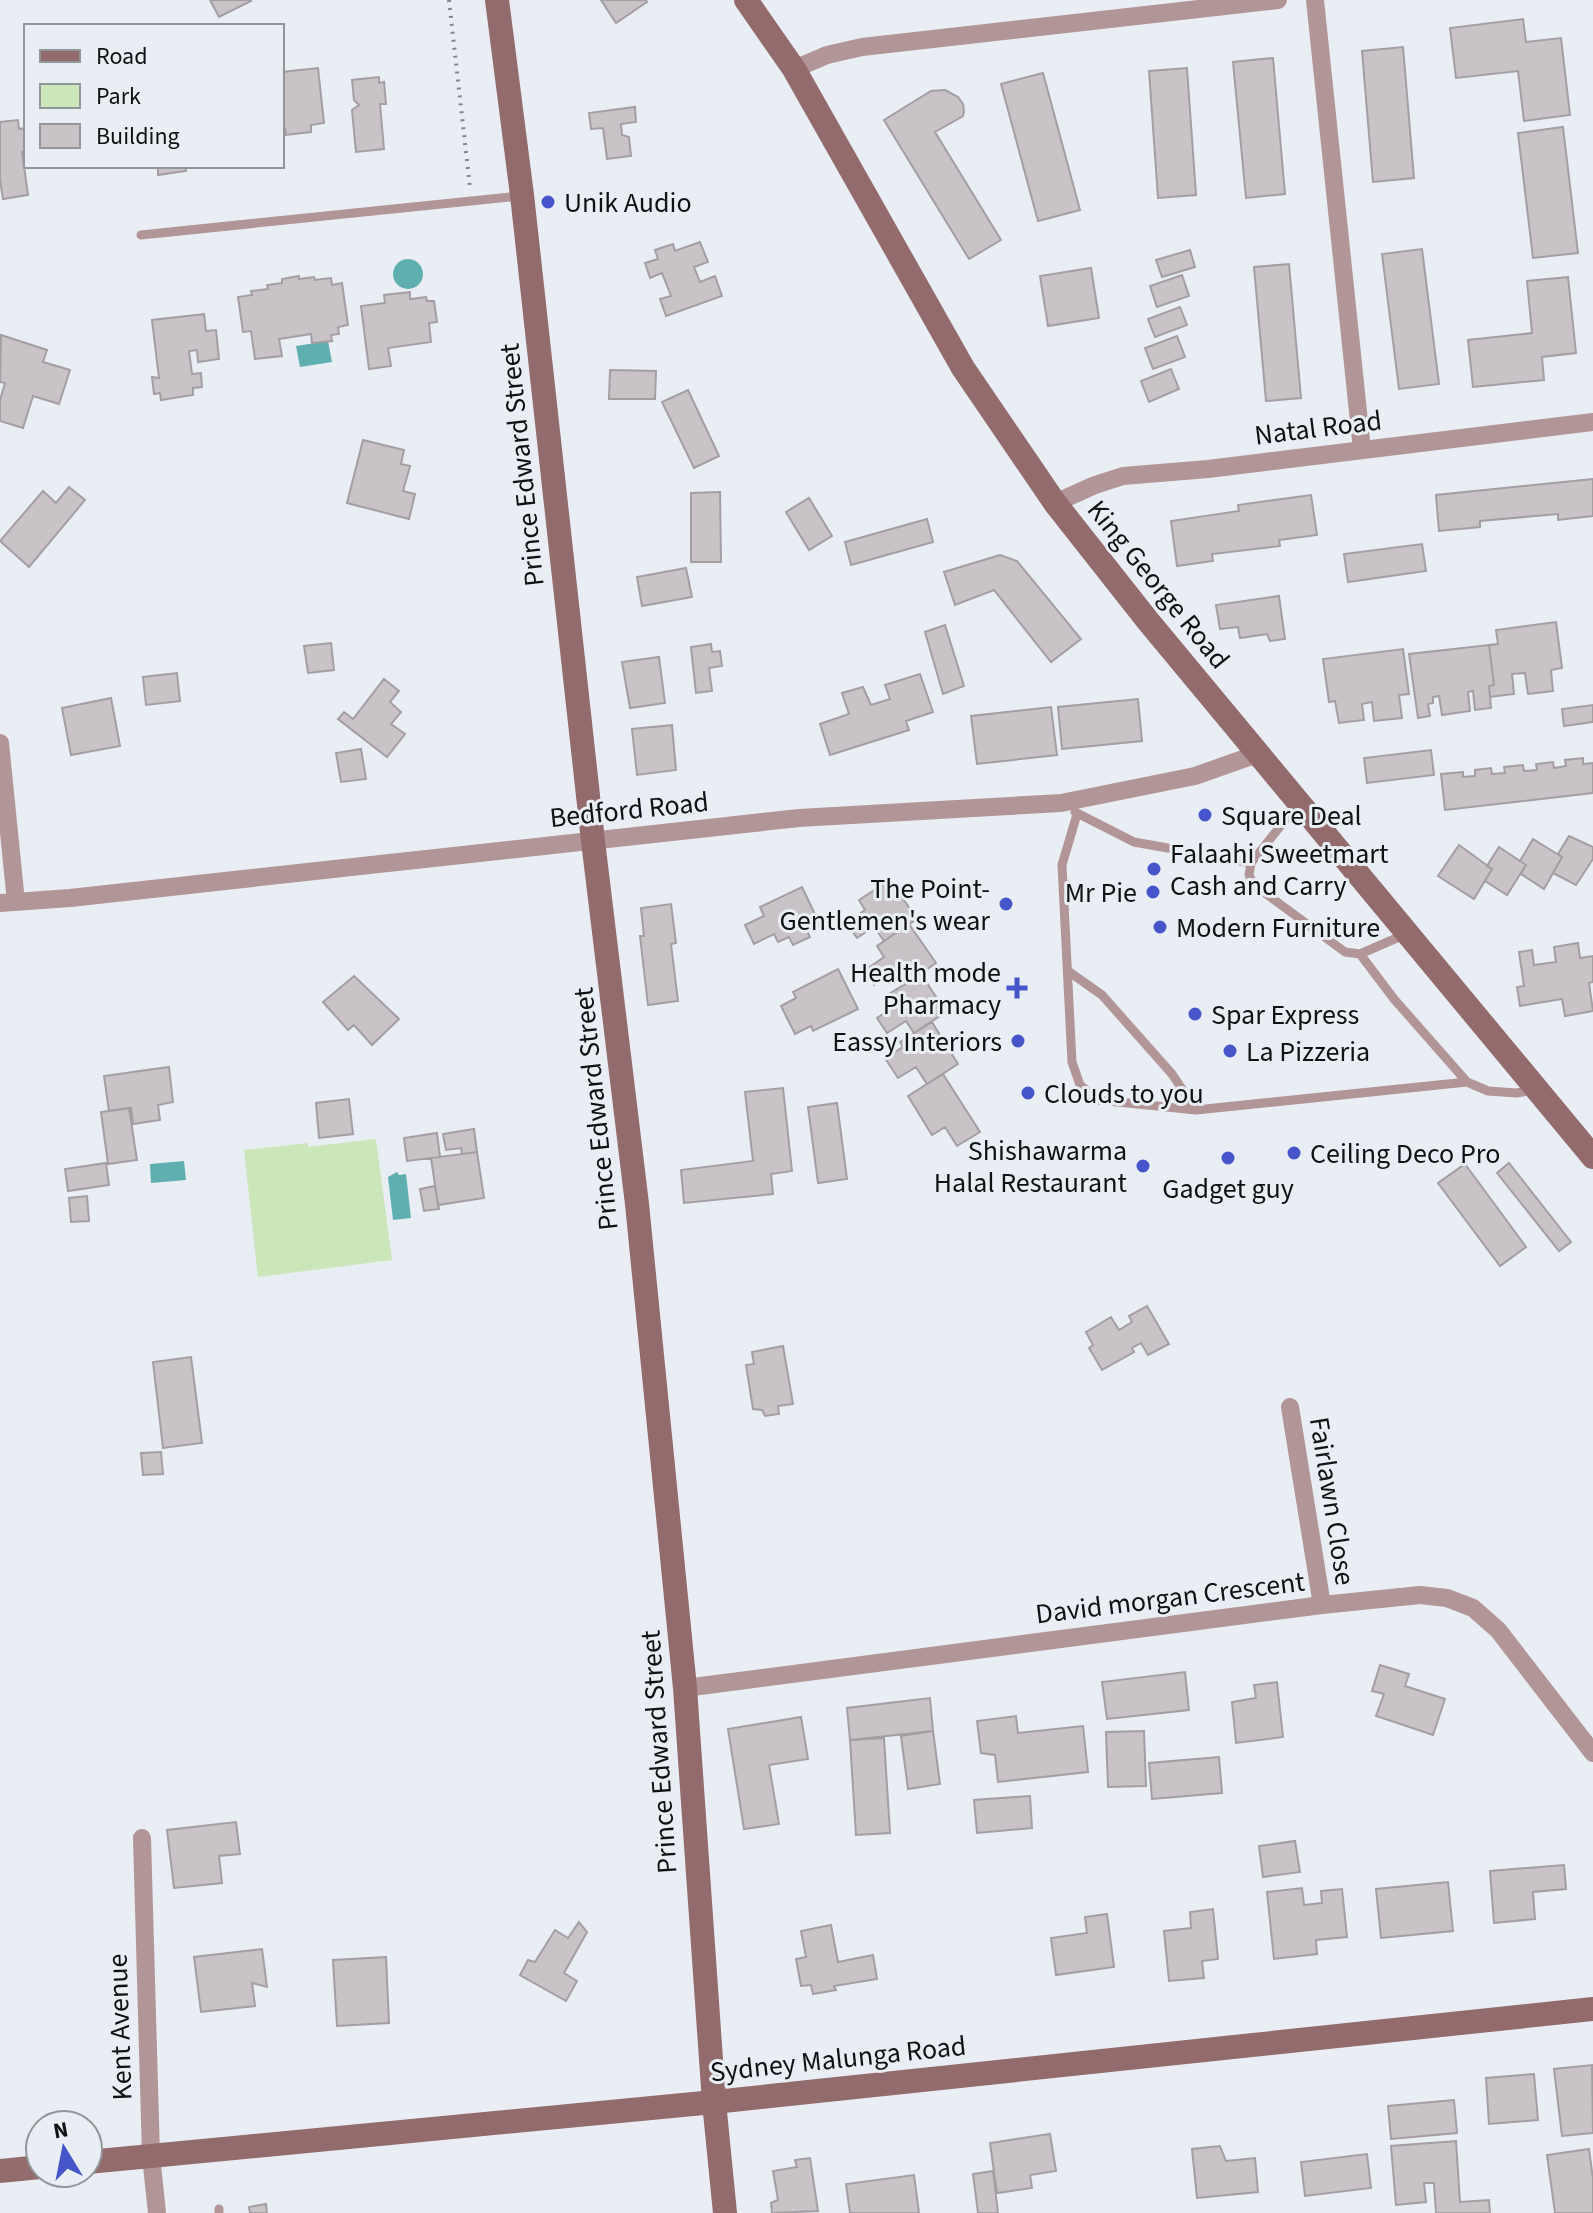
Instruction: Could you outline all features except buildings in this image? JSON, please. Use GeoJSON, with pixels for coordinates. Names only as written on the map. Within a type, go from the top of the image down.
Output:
{"type":"FeatureCollection","features":[{"type":"Feature","properties":{"kind":"main road","name":"Prince Edward Street"},"geometry":{"type":"LineString","coordinates":[[497,0],[635,1188],[685,1688],[714,2102],[725,2213]]}},
{"type":"Feature","properties":{"kind":"main road","name":"King George Road"},"geometry":{"type":"LineString","coordinates":[[746,0],[794,69],[963,368],[1055,503],[1148,621],[1593,1157]]}},
{"type":"Feature","properties":{"kind":"main road","name":"Sydney Malunga Road"},"geometry":{"type":"LineString","coordinates":[[104,2160],[714,2102],[1593,2009]]}},
{"type":"Feature","properties":{"kind":"main road"},"geometry":{"type":"LineString","coordinates":[[0,2171],[24,2169]]}},
{"type":"Feature","properties":{"kind":"street"},"geometry":{"type":"LineString","coordinates":[[794,69],[827,55],[862,47],[1278,0]]}},
{"type":"Feature","properties":{"kind":"street"},"geometry":{"type":"LineString","coordinates":[[1315,0],[1362,450]]}},
{"type":"Feature","properties":{"kind":"street","name":"Natal Road"},"geometry":{"type":"LineString","coordinates":[[1055,503],[1123,476],[1208,469],[1593,422]]}},
{"type":"Feature","properties":{"kind":"street"},"geometry":{"type":"LineString","coordinates":[[0,743],[8,903]]}},
{"type":"Feature","properties":{"kind":"street","name":"Bedford Road"},"geometry":{"type":"LineString","coordinates":[[8,903],[799,818],[1069,808],[1195,776],[1260,753]]}},
{"type":"Feature","properties":{"kind":"street","name":"Fairlawn Close"},"geometry":{"type":"LineString","coordinates":[[1290,1407],[1322,1605]]}},
{"type":"Feature","properties":{"kind":"street","name":"David morgan Crescent"},"geometry":{"type":"LineString","coordinates":[[685,1688],[1420,1595],[1447,1598],[1473,1608],[1498,1630],[1593,1753]]}},
{"type":"Feature","properties":{"kind":"street","name":"Kent Avenue"},"geometry":{"type":"LineString","coordinates":[[142,1838],[151,2156],[157,2213]]}},
{"type":"Feature","properties":{"kind":"lane"},"geometry":{"type":"LineString","coordinates":[[141,235],[522,195]]}},
{"type":"Feature","properties":{"kind":"lane"},"geometry":{"type":"LineString","coordinates":[[1300,802],[1251,863],[1249,875],[1254,885],[1345,952],[1360,954],[1409,932]]}},
{"type":"Feature","properties":{"kind":"lane"},"geometry":{"type":"LineString","coordinates":[[1251,863],[1134,842],[1069,808],[1062,865],[1072,1062],[1080,1085],[1098,1100],[1196,1110],[1467,1082]]}},
{"type":"Feature","properties":{"kind":"lane"},"geometry":{"type":"LineString","coordinates":[[1360,954],[1394,999],[1467,1082],[1488,1091],[1516,1093],[1538,1090]]}},
{"type":"Feature","properties":{"kind":"lane"},"geometry":{"type":"LineString","coordinates":[[1068,971],[1102,995],[1172,1074],[1196,1110]]}},
{"type":"Feature","properties":{"kind":"path"},"geometry":{"type":"LineString","coordinates":[[449,0],[472,202]]}},
{"type":"Feature","properties":{"kind":"green space"},"geometry":{"type":"Polygon","coordinates":[[[376,1139],[392,1260],[258,1277],[244,1150],[376,1139]]]}},
{"type":"Feature","properties":{"kind":"water"},"geometry":{"type":"Polygon","coordinates":[[[408,259],[419,263],[423,274],[419,285],[408,289],[397,285],[393,274],[397,263],[408,259]]]}},
{"type":"Feature","properties":{"kind":"water"},"geometry":{"type":"Polygon","coordinates":[[[328,341],[332,362],[300,367],[296,346],[328,341]]]}},
{"type":"Feature","properties":{"kind":"water"},"geometry":{"type":"Polygon","coordinates":[[[184,1161],[186,1180],[151,1183],[150,1164],[184,1161]]]}},
{"type":"Feature","properties":{"kind":"water"},"geometry":{"type":"Polygon","coordinates":[[[397,1172],[399,1175],[406,1174],[411,1218],[393,1220],[388,1177],[397,1172]]]}},
{"type":"Feature","properties":{"kind":"place","name":"Unik Audio"},"geometry":{"type":"Point","coordinates":[548,202]}},
{"type":"Feature","properties":{"kind":"place","name":"Square Deal"},"geometry":{"type":"Point","coordinates":[1205,815]}},
{"type":"Feature","properties":{"kind":"place","name":"Falaahi Sweetmart Cash and Carry"},"geometry":{"type":"Point","coordinates":[1154,869]}},
{"type":"Feature","properties":{"kind":"place","name":"Mr Pie"},"geometry":{"type":"Point","coordinates":[1153,892]}},
{"type":"Feature","properties":{"kind":"place","name":"The Point- Gentlemen's wear"},"geometry":{"type":"Point","coordinates":[1006,904]}},
{"type":"Feature","properties":{"kind":"place","name":"Modern Furniture"},"geometry":{"type":"Point","coordinates":[1160,927]}},
{"type":"Feature","properties":{"kind":"place","name":"Health mode Pharmacy"},"geometry":{"type":"Point","coordinates":[1017,988]}},
{"type":"Feature","properties":{"kind":"place","name":"Spar Express"},"geometry":{"type":"Point","coordinates":[1195,1014]}},
{"type":"Feature","properties":{"kind":"place","name":"Eassy Interiors"},"geometry":{"type":"Point","coordinates":[1018,1041]}},
{"type":"Feature","properties":{"kind":"place","name":"La Pizzeria"},"geometry":{"type":"Point","coordinates":[1230,1051]}},
{"type":"Feature","properties":{"kind":"place","name":"Clouds to you"},"geometry":{"type":"Point","coordinates":[1028,1093]}},
{"type":"Feature","properties":{"kind":"place","name":"Ceiling Deco Pro"},"geometry":{"type":"Point","coordinates":[1294,1153]}},
{"type":"Feature","properties":{"kind":"place","name":"Gadget guy"},"geometry":{"type":"Point","coordinates":[1228,1158]}},
{"type":"Feature","properties":{"kind":"place","name":"Shishawarma Halal Restaurant"},"geometry":{"type":"Point","coordinates":[1143,1166]}}]}
